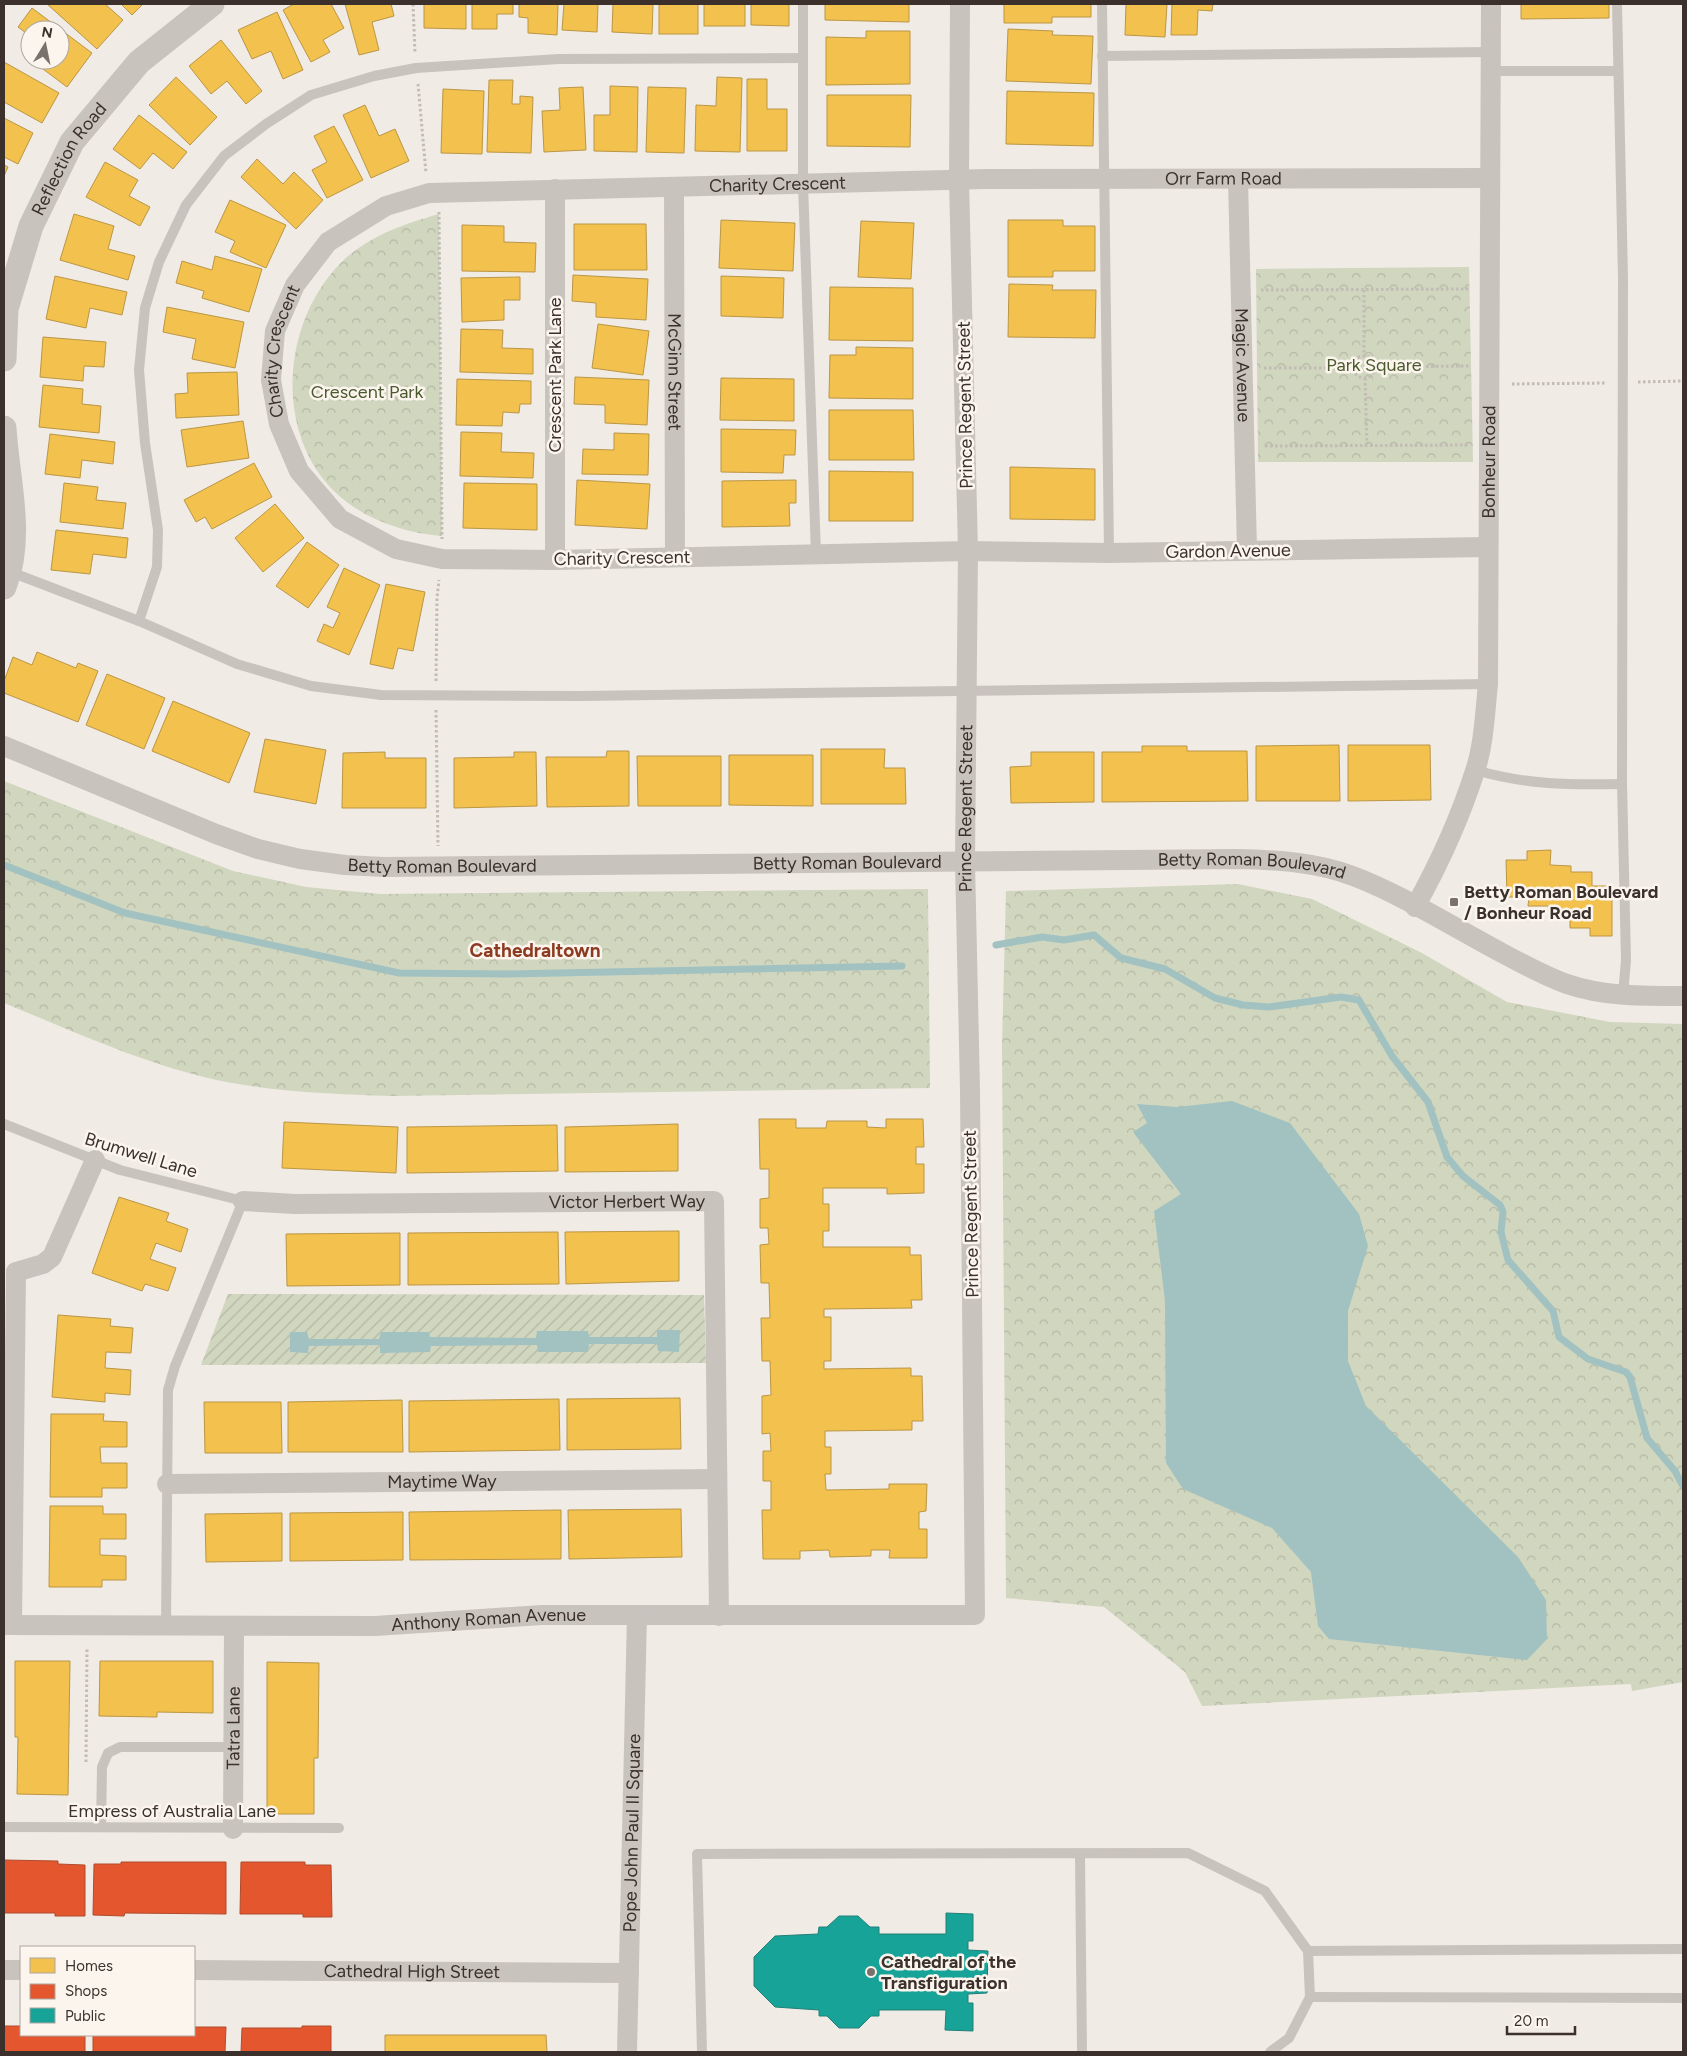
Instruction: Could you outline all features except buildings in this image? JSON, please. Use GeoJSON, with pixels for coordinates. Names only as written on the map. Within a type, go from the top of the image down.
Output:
{"type":"FeatureCollection","features":[{"type":"Feature","properties":{"kind":"street","name":"Reflection Road"},"geometry":{"type":"LineString","coordinates":[[4,359],[6,310],[31,226],[72,142],[140,62],[212,4]]}},
{"type":"Feature","properties":{"kind":"street","name":"Prince Regent Street"},"geometry":{"type":"LineString","coordinates":[[960,4],[960,180],[968,551],[965,862],[970,1080],[975,1615]]}},
{"type":"Feature","properties":{"kind":"street","name":"Bonheur Road"},"geometry":{"type":"LineString","coordinates":[[1416,907],[1435,870],[1475,770],[1485,714],[1488,684],[1487,445],[1491,4]]}},
{"type":"Feature","properties":{"kind":"street","name":"Orr Farm Road"},"geometry":{"type":"LineString","coordinates":[[960,180],[1489,178]]}},
{"type":"Feature","properties":{"kind":"street","name":"Magic Avenue"},"geometry":{"type":"LineString","coordinates":[[1238,179],[1247,550]]}},
{"type":"Feature","properties":{"kind":"street","name":"Charity Crescent"},"geometry":{"type":"LineString","coordinates":[[960,180],[434,192],[386,206],[328,242],[295,285],[275,331],[272,380],[279,424],[299,471],[340,519],[396,549],[442,559],[555,560],[968,551]]}},
{"type":"Feature","properties":{"kind":"street","name":"McGinn Street"},"geometry":{"type":"LineString","coordinates":[[674,187],[675,556]]}},
{"type":"Feature","properties":{"kind":"street","name":"Crescent Park Lane"},"geometry":{"type":"LineString","coordinates":[[555,189],[555,560]]}},
{"type":"Feature","properties":{"kind":"street"},"geometry":{"type":"LineString","coordinates":[[4,428],[6,468],[15,517],[6,576]]}},
{"type":"Feature","properties":{"kind":"street","name":"Gardon Avenue"},"geometry":{"type":"LineString","coordinates":[[968,551],[1109,553],[1487,547]]}},
{"type":"Feature","properties":{"kind":"street","name":"Betty Roman Boulevard"},"geometry":{"type":"LineString","coordinates":[[4,746],[216,834],[258,849],[300,859],[345,865],[439,867],[1276,860],[1316,865],[1352,876],[1416,907],[1535,971],[1566,984],[1596,992],[1623,996],[1683,996]]}},
{"type":"Feature","properties":{"kind":"street"},"geometry":{"type":"LineString","coordinates":[[8,1625],[10,1268],[43,1264],[52,1257],[94,1160]]}},
{"type":"Feature","properties":{"kind":"street","name":"Victor Herbert Way"},"geometry":{"type":"LineString","coordinates":[[243,1201],[295,1204],[714,1201],[719,1616]]}},
{"type":"Feature","properties":{"kind":"street","name":"Maytime Way"},"geometry":{"type":"LineString","coordinates":[[167,1484],[717,1479]]}},
{"type":"Feature","properties":{"kind":"street","name":"Pope John Paul II Square"},"geometry":{"type":"LineString","coordinates":[[627,2052],[637,1615]]}},
{"type":"Feature","properties":{"kind":"street","name":"Anthony Roman Avenue"},"geometry":{"type":"LineString","coordinates":[[8,1625],[375,1626],[542,1616],[975,1615]]}},
{"type":"Feature","properties":{"kind":"street","name":"Tatra Lane"},"geometry":{"type":"LineString","coordinates":[[234,1627],[234,1829]]}},
{"type":"Feature","properties":{"kind":"street"},"geometry":{"type":"LineString","coordinates":[[4,1970],[20,1970]]}},
{"type":"Feature","properties":{"kind":"street","name":"Cathedral High Street"},"geometry":{"type":"LineString","coordinates":[[195,1970],[629,1973]]}},
{"type":"Feature","properties":{"kind":"lane"},"geometry":{"type":"LineString","coordinates":[[804,4],[803,184],[816,554]]}},
{"type":"Feature","properties":{"kind":"lane"},"geometry":{"type":"LineString","coordinates":[[1102,4],[1106,179],[1109,553]]}},
{"type":"Feature","properties":{"kind":"lane"},"geometry":{"type":"LineString","coordinates":[[1617,4],[1623,382],[1622,784],[1626,960],[1623,996]]}},
{"type":"Feature","properties":{"kind":"lane"},"geometry":{"type":"LineString","coordinates":[[1102,56],[1490,62],[1618,71]]}},
{"type":"Feature","properties":{"kind":"lane"},"geometry":{"type":"LineString","coordinates":[[139,621],[157,567],[158,530],[145,443],[138,370],[145,308],[159,262],[186,205],[224,156],[266,124],[311,96],[374,76],[416,68],[559,60],[803,58]]}},
{"type":"Feature","properties":{"kind":"lane"},"geometry":{"type":"LineString","coordinates":[[6,576],[139,621],[237,664],[311,686],[381,695],[582,696],[1488,684]]}},
{"type":"Feature","properties":{"kind":"lane"},"geometry":{"type":"LineString","coordinates":[[1475,770],[1512,780],[1561,785],[1622,784]]}},
{"type":"Feature","properties":{"kind":"lane","name":"Brumwell Lane"},"geometry":{"type":"LineString","coordinates":[[4,1124],[120,1170],[243,1201]]}},
{"type":"Feature","properties":{"kind":"lane"},"geometry":{"type":"LineString","coordinates":[[166,1626],[168,1390],[175,1366],[243,1201]]}},
{"type":"Feature","properties":{"kind":"lane"},"geometry":{"type":"LineString","coordinates":[[102,1827],[102,1767],[108,1753],[120,1747],[234,1747]]}},
{"type":"Feature","properties":{"kind":"lane","name":"Empress of Australia Lane"},"geometry":{"type":"LineString","coordinates":[[4,1827],[339,1828]]}},
{"type":"Feature","properties":{"kind":"lane"},"geometry":{"type":"LineString","coordinates":[[702,2052],[697,1854],[1188,1853],[1265,1890],[1308,1951],[1310,1997],[1288,2038],[1270,2052]]}},
{"type":"Feature","properties":{"kind":"lane"},"geometry":{"type":"LineString","coordinates":[[1080,1854],[1082,2052]]}},
{"type":"Feature","properties":{"kind":"lane"},"geometry":{"type":"LineString","coordinates":[[1308,1951],[1683,1949]]}},
{"type":"Feature","properties":{"kind":"lane"},"geometry":{"type":"LineString","coordinates":[[1310,1997],[1683,1998]]}},
{"type":"Feature","properties":{"kind":"path"},"geometry":{"type":"LineString","coordinates":[[413,4],[416,68],[434,192],[442,559],[437,598],[436,695],[439,867]]}},
{"type":"Feature","properties":{"kind":"path"},"geometry":{"type":"LineString","coordinates":[[1240,290],[1488,288]]}},
{"type":"Feature","properties":{"kind":"path"},"geometry":{"type":"LineString","coordinates":[[1364,290],[1364,356]]}},
{"type":"Feature","properties":{"kind":"path"},"geometry":{"type":"LineString","coordinates":[[1364,356],[1373,359],[1376,367],[1371,376],[1365,378],[1357,375],[1353,368],[1356,359],[1364,356]]}},
{"type":"Feature","properties":{"kind":"path"},"geometry":{"type":"LineString","coordinates":[[1376,367],[1488,366]]}},
{"type":"Feature","properties":{"kind":"path"},"geometry":{"type":"LineString","coordinates":[[1242,368],[1353,368]]}},
{"type":"Feature","properties":{"kind":"path"},"geometry":{"type":"LineString","coordinates":[[1365,378],[1367,444]]}},
{"type":"Feature","properties":{"kind":"path"},"geometry":{"type":"LineString","coordinates":[[1512,384],[1683,381]]}},
{"type":"Feature","properties":{"kind":"path"},"geometry":{"type":"LineString","coordinates":[[1244,447],[1367,444],[1487,445]]}},
{"type":"Feature","properties":{"kind":"path"},"geometry":{"type":"LineString","coordinates":[[86,1763],[87,1647]]}},
{"type":"Feature","properties":{"kind":"green space","name":"Crescent Park"},"geometry":{"type":"Polygon","coordinates":[[[439,214],[442,536],[407,530],[373,518],[343,499],[329,486],[318,472],[304,446],[296,418],[293,389],[294,360],[301,331],[312,303],[327,279],[347,257],[368,242],[402,226],[439,214]]]}},
{"type":"Feature","properties":{"kind":"green space","name":"Park Square"},"geometry":{"type":"Polygon","coordinates":[[[1469,267],[1473,462],[1258,462],[1256,269],[1469,267]]]}},
{"type":"Feature","properties":{"kind":"green space"},"geometry":{"type":"Polygon","coordinates":[[[4,781],[233,871],[306,887],[380,894],[928,889],[930,1088],[391,1096],[264,1088],[221,1081],[165,1066],[111,1047],[4,1003],[4,781]]]}},
{"type":"Feature","properties":{"kind":"green space"},"geometry":{"type":"Polygon","coordinates":[[[1238,884],[1312,899],[1420,952],[1507,1002],[1610,1022],[1683,1024],[1683,1682],[1632,1691],[1631,1684],[1202,1706],[1185,1672],[1104,1607],[1006,1598],[1002,1047],[1006,891],[1238,884]]]}},
{"type":"Feature","properties":{"kind":"green space"},"geometry":{"type":"Polygon","coordinates":[[[228,1294],[704,1295],[706,1363],[201,1365],[228,1294]]]}},
{"type":"Feature","properties":{"kind":"water"},"geometry":{"type":"Polygon","coordinates":[[[1232,1101],[1290,1123],[1359,1214],[1368,1246],[1348,1311],[1348,1361],[1366,1406],[1518,1557],[1546,1600],[1547,1639],[1527,1660],[1329,1639],[1318,1626],[1311,1572],[1272,1528],[1183,1489],[1166,1463],[1165,1301],[1154,1211],[1181,1194],[1133,1132],[1147,1123],[1137,1104],[1177,1107],[1232,1101]]]}},
{"type":"Feature","properties":{"kind":"water"},"geometry":{"type":"Polygon","coordinates":[[[657,1330],[680,1330],[679,1352],[658,1351],[657,1344],[589,1344],[588,1352],[538,1352],[537,1345],[431,1346],[430,1352],[380,1353],[380,1345],[309,1346],[308,1353],[290,1352],[290,1332],[307,1332],[309,1339],[379,1339],[381,1332],[429,1332],[430,1337],[536,1338],[537,1331],[588,1331],[589,1337],[657,1337],[657,1330]]]}},
{"type":"Feature","properties":{"kind":"waterway"},"geometry":{"type":"LineString","coordinates":[[4,865],[125,913],[399,973],[509,974],[902,966]]}},
{"type":"Feature","properties":{"kind":"waterway"},"geometry":{"type":"LineString","coordinates":[[996,945],[1042,937],[1064,940],[1094,935],[1121,958],[1165,969],[1215,998],[1243,1005],[1269,1007],[1341,997],[1359,1000],[1392,1056],[1428,1102],[1447,1157],[1463,1176],[1500,1205],[1503,1212],[1501,1232],[1508,1260],[1553,1311],[1559,1337],[1588,1359],[1626,1372],[1630,1377],[1647,1438],[1675,1471],[1683,1486]]}},
{"type":"Feature","properties":{"kind":"place","name":"Betty Roman Boulevard / Bonheur Road"},"geometry":{"type":"Point","coordinates":[1454,902]}},
{"type":"Feature","properties":{"kind":"place","name":"Cathedral of the Transfiguration"},"geometry":{"type":"Point","coordinates":[871,1972]}},
{"type":"Feature","properties":{"kind":"district","name":"Cathedraltown"},"geometry":{"type":"Point","coordinates":[535,950]}}]}
